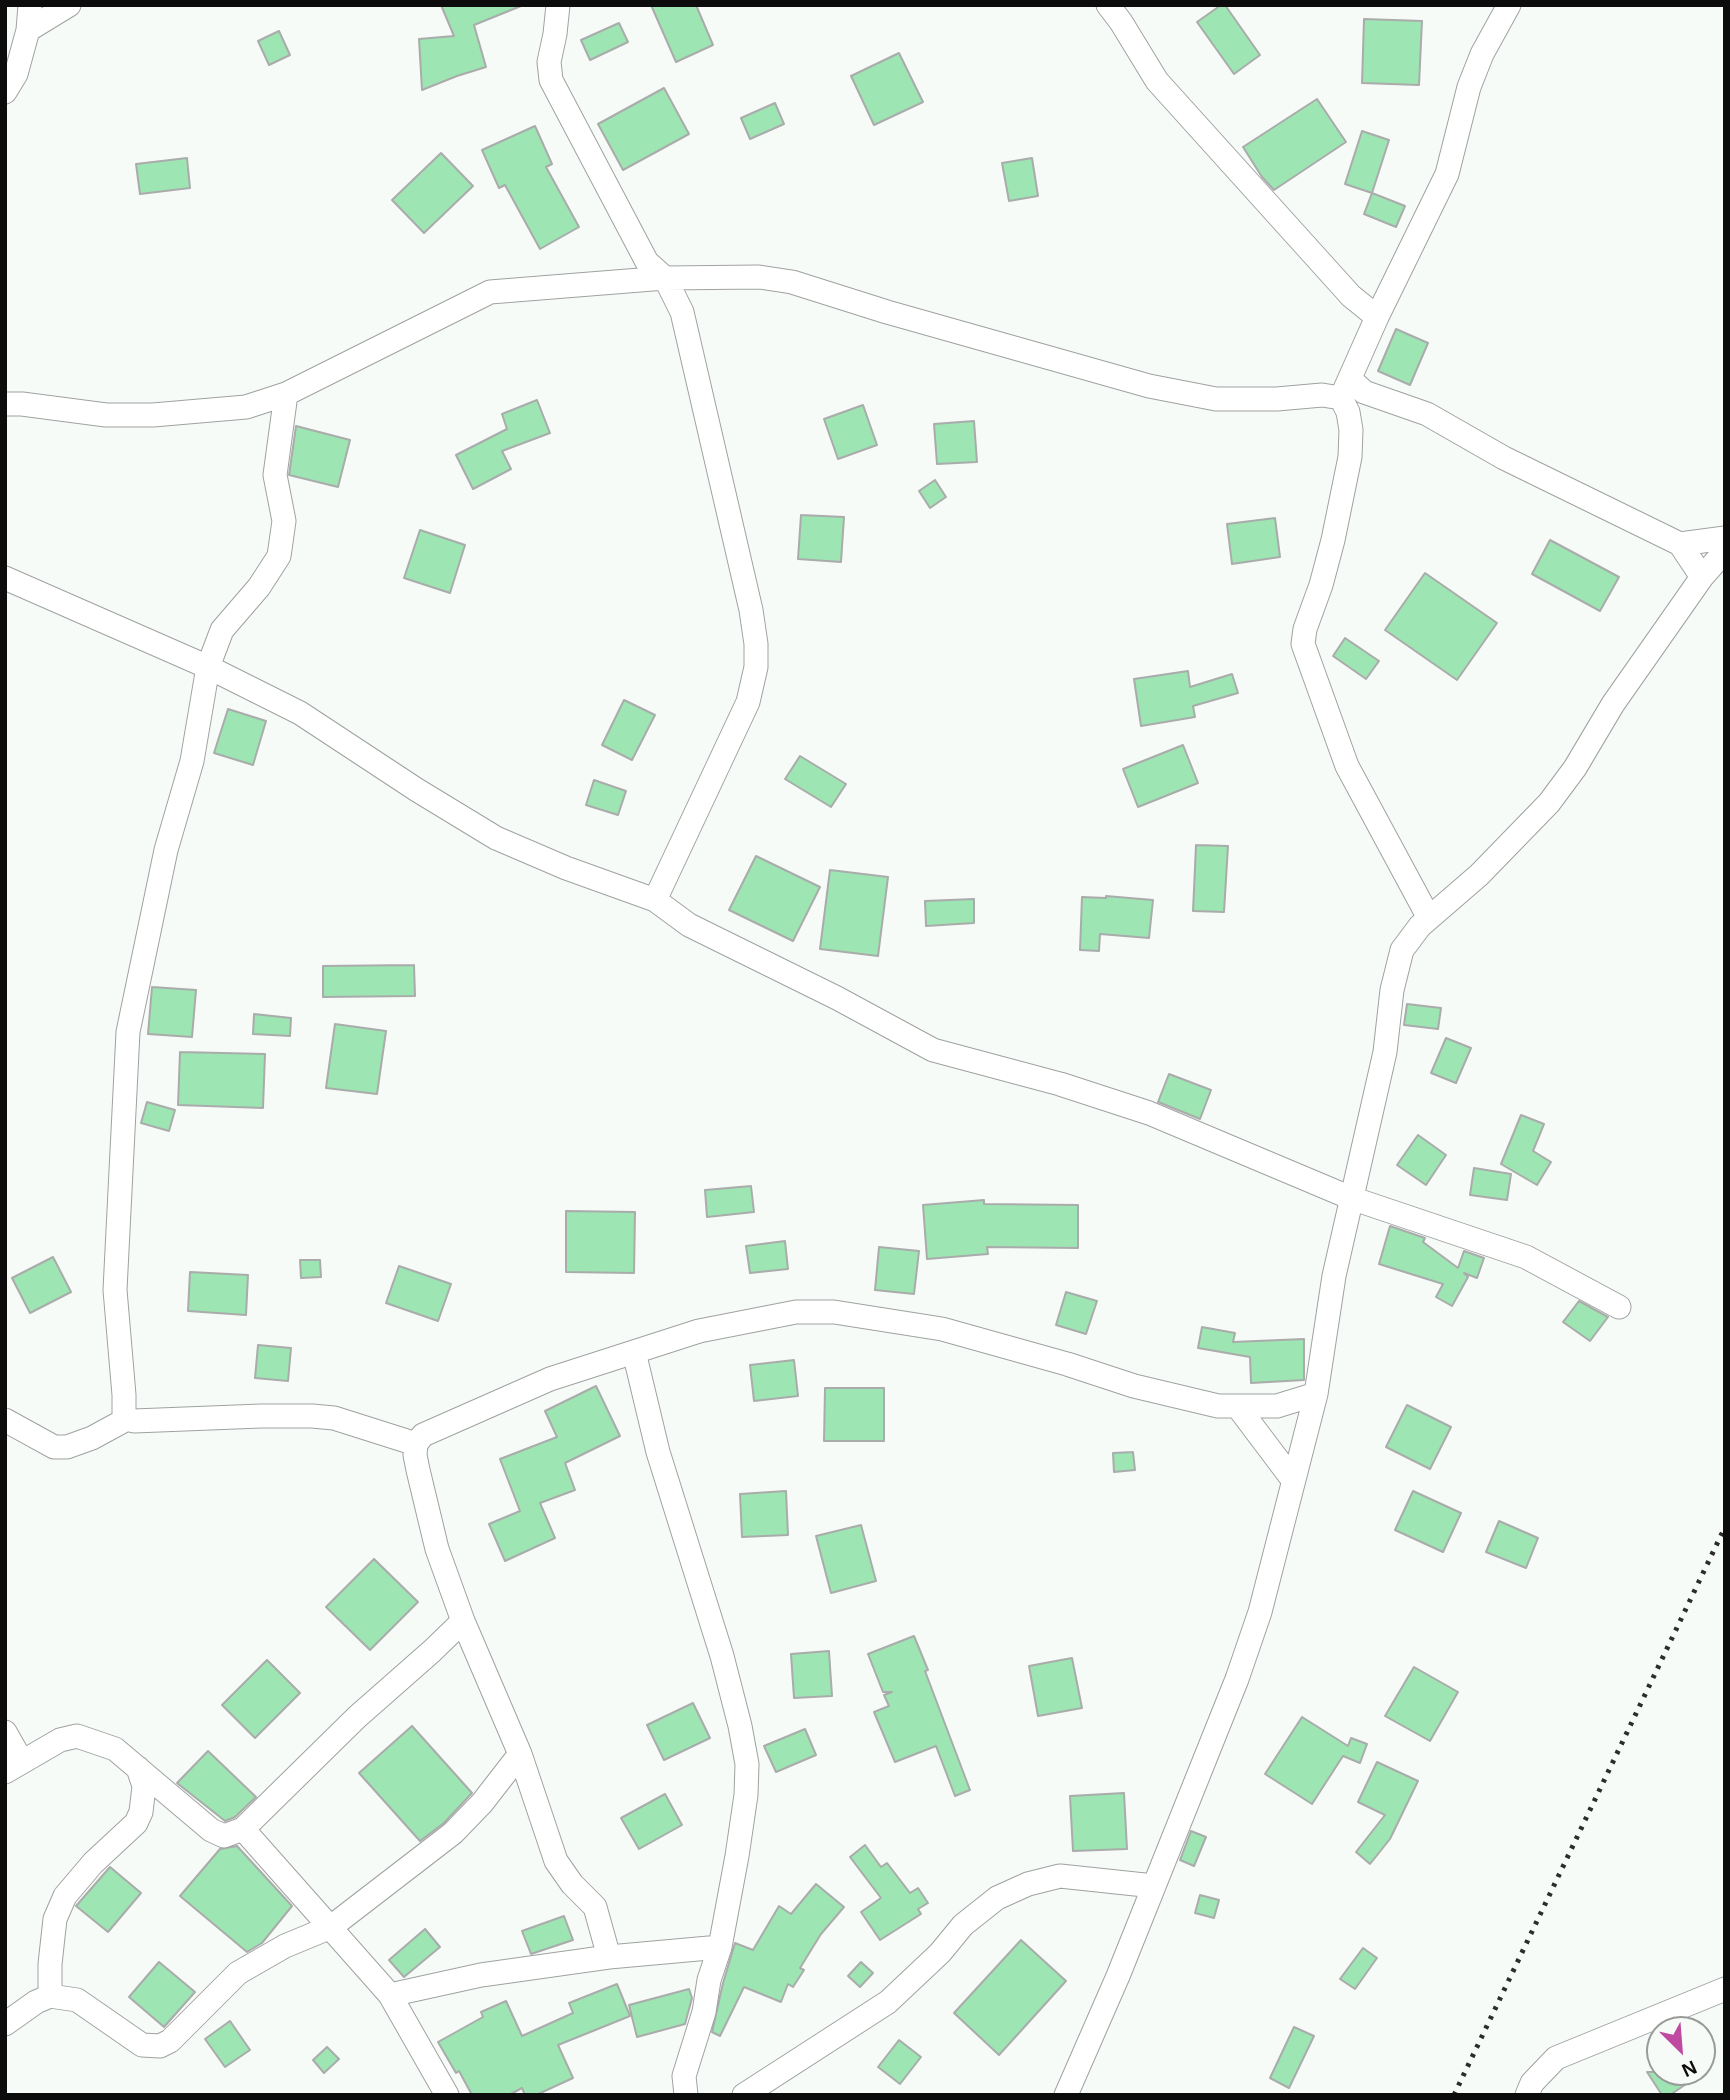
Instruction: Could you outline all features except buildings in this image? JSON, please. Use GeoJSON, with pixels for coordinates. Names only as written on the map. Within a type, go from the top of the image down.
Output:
{"type":"FeatureCollection","features":[{"type":"Feature","properties":{"kind":"street"},"geometry":{"type":"LineString","coordinates":[[5,93],[16,74],[28,30],[30,5]]}},
{"type":"Feature","properties":{"kind":"street"},"geometry":{"type":"LineString","coordinates":[[28,30],[69,5]]}},
{"type":"Feature","properties":{"kind":"street"},"geometry":{"type":"LineString","coordinates":[[558,5],[549,62],[551,80],[647,262],[665,278],[682,312],[751,610],[756,644],[756,667],[748,702],[655,900]]}},
{"type":"Feature","properties":{"kind":"street"},"geometry":{"type":"LineString","coordinates":[[1108,5],[1157,81],[1351,296],[1377,317]]}},
{"type":"Feature","properties":{"kind":"street"},"geometry":{"type":"LineString","coordinates":[[1429,918],[1347,766],[1303,644],[1305,629],[1333,540],[1350,457],[1351,430],[1345,389],[1447,174],[1469,88],[1482,54],[1510,5]]}},
{"type":"Feature","properties":{"kind":"street"},"geometry":{"type":"LineString","coordinates":[[5,404],[106,415],[153,415],[246,407],[286,394],[490,292],[665,278],[759,277],[792,282],[1136,383],[1216,399],[1278,399],[1322,395],[1345,389],[1364,392],[1427,415],[1504,458],[1680,544],[1702,578]]}},
{"type":"Feature","properties":{"kind":"street"},"geometry":{"type":"LineString","coordinates":[[127,1419],[124,1413],[115,1290],[128,1032],[166,850],[192,761],[208,667],[222,630],[259,587],[279,556],[284,521],[275,475],[286,394]]}},
{"type":"Feature","properties":{"kind":"street"},"geometry":{"type":"LineString","coordinates":[[1680,544],[1725,538]]}},
{"type":"Feature","properties":{"kind":"street"},"geometry":{"type":"LineString","coordinates":[[1066,2095],[1237,1679],[1263,1600],[1316,1394],[1334,1276],[1385,1052],[1392,990],[1402,950],[1429,918],[1479,875],[1549,803],[1575,768],[1613,704],[1702,578],[1725,551]]}},
{"type":"Feature","properties":{"kind":"street"},"geometry":{"type":"LineString","coordinates":[[5,578],[208,667],[300,713],[496,838],[566,868],[655,900],[689,925],[849,1004],[933,1051],[1060,1083],[1149,1113],[1351,1198],[1526,1257],[1619,1307]]}},
{"type":"Feature","properties":{"kind":"street"},"geometry":{"type":"LineString","coordinates":[[609,1957],[595,1907],[572,1884],[556,1861],[520,1754],[463,1621],[437,1549],[416,1463],[416,1444],[423,1435],[550,1379],[699,1331],[796,1312],[834,1312],[942,1329],[1134,1386],[1218,1406],[1277,1406],[1316,1394]]}},
{"type":"Feature","properties":{"kind":"street"},"geometry":{"type":"LineString","coordinates":[[634,1352],[658,1451],[722,1656],[747,1765],[746,1795],[737,1856],[720,1947],[684,2076],[687,2095]]}},
{"type":"Feature","properties":{"kind":"street"},"geometry":{"type":"LineString","coordinates":[[1238,1407],[1293,1480]]}},
{"type":"Feature","properties":{"kind":"street"},"geometry":{"type":"LineString","coordinates":[[5,1420],[54,1447],[67,1447],[92,1438],[127,1419],[134,1421],[312,1416],[334,1418],[416,1444]]}},
{"type":"Feature","properties":{"kind":"street"},"geometry":{"type":"LineString","coordinates":[[5,1732],[14,1767],[60,1740],[77,1736],[116,1749],[211,1830],[224,1836],[243,1829],[358,1717],[463,1621]]}},
{"type":"Feature","properties":{"kind":"street"},"geometry":{"type":"LineString","coordinates":[[5,2024],[36,2002],[50,1996],[77,2000],[142,2045],[160,2046],[170,2041],[238,1973],[285,1946],[331,1927],[453,1833],[482,1803],[520,1754]]}},
{"type":"Feature","properties":{"kind":"street"},"geometry":{"type":"LineString","coordinates":[[50,1996],[55,1919],[65,1896],[93,1863],[136,1823],[141,1812],[144,1786],[138,1768]]}},
{"type":"Feature","properties":{"kind":"street"},"geometry":{"type":"LineString","coordinates":[[243,1829],[390,1995],[447,2095]]}},
{"type":"Feature","properties":{"kind":"street"},"geometry":{"type":"LineString","coordinates":[[744,2095],[888,2003],[940,1953],[963,1925],[997,1898],[1028,1884],[1060,1877],[1154,1886]]}},
{"type":"Feature","properties":{"kind":"street"},"geometry":{"type":"LineString","coordinates":[[390,1995],[481,1975],[609,1957],[720,1947]]}},
{"type":"Feature","properties":{"kind":"street"},"geometry":{"type":"LineString","coordinates":[[1527,2095],[1532,2083],[1556,2058],[1725,1989]]}},
{"type":"Feature","properties":{"kind":"railway"},"geometry":{"type":"LineString","coordinates":[[1454,2095],[1725,1527]]}}]}
